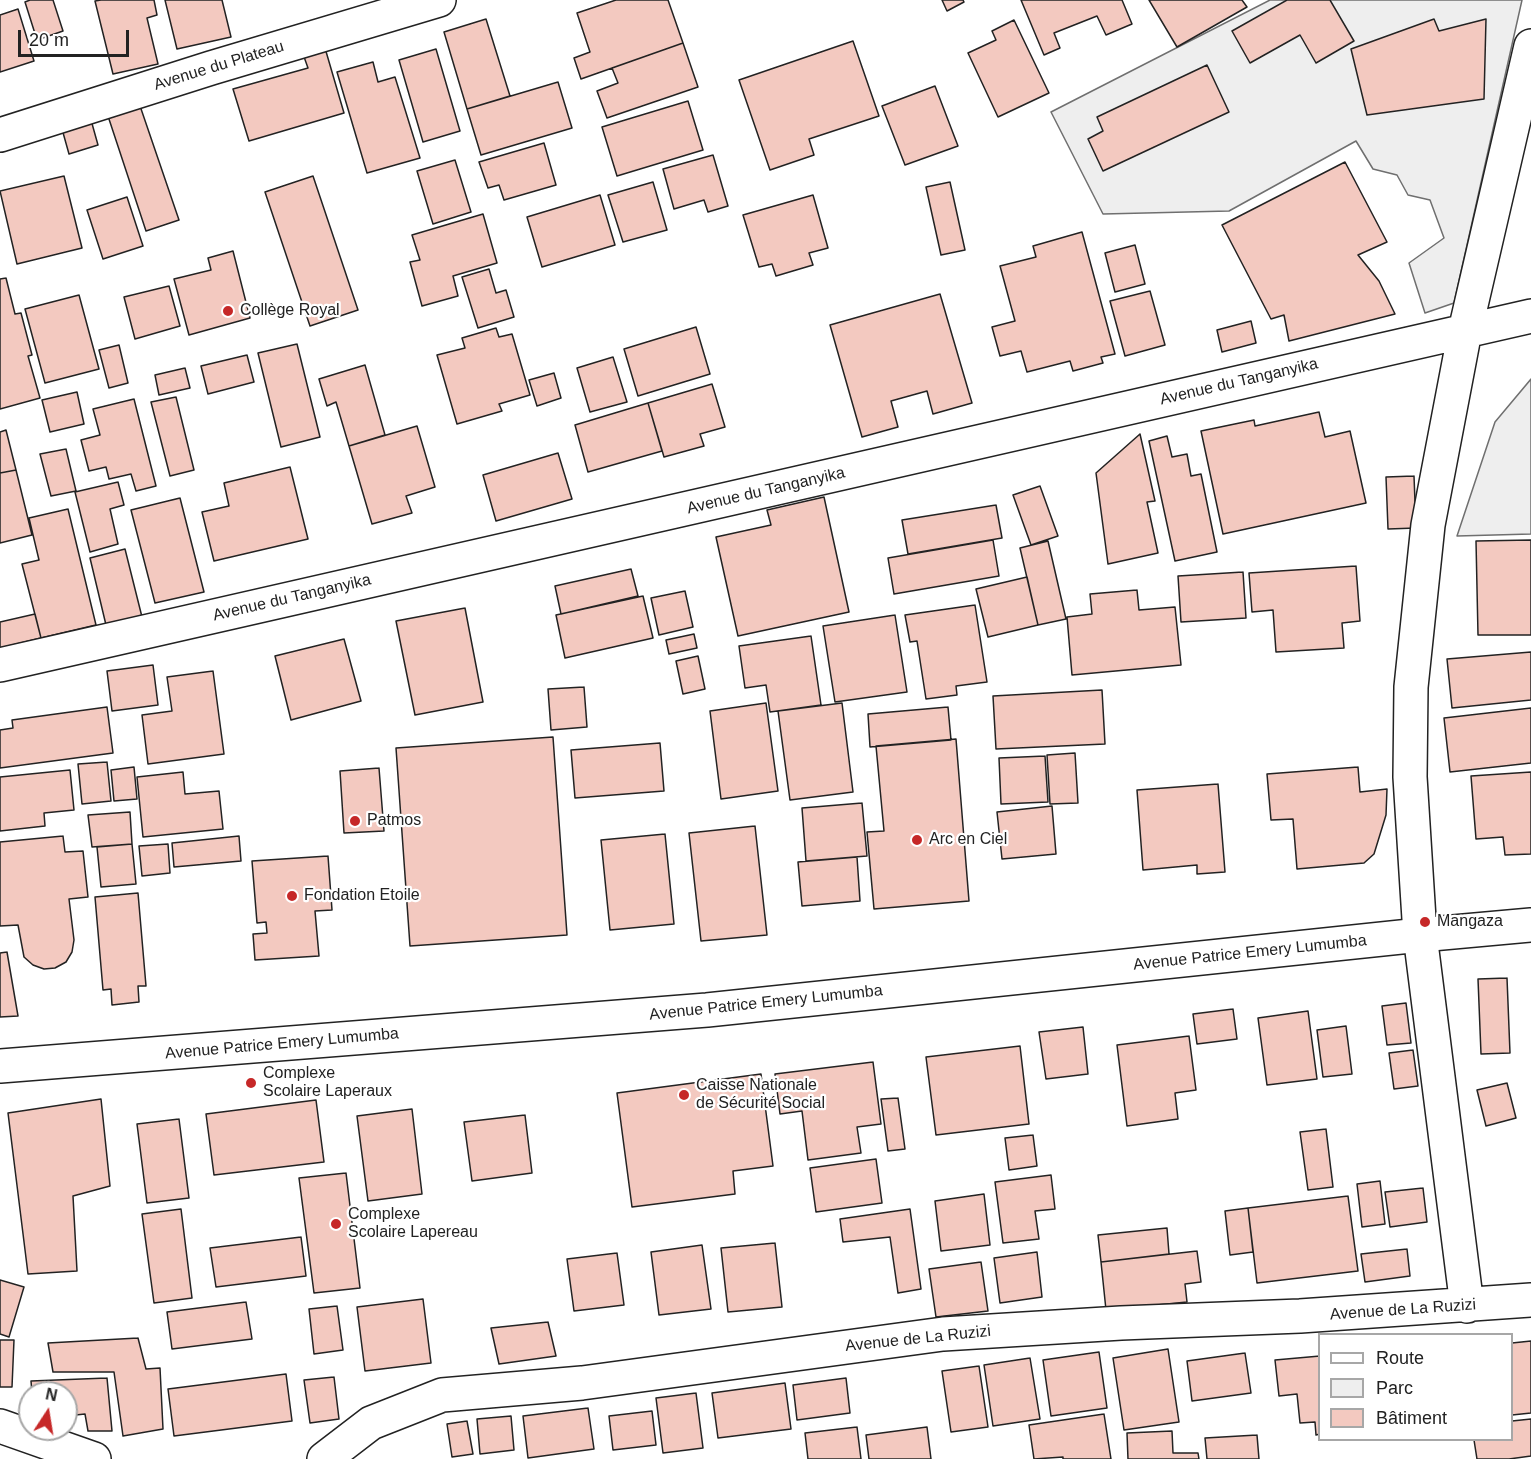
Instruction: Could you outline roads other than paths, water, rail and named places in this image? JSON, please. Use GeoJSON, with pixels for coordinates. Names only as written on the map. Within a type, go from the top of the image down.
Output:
{"type":"FeatureCollection","features":[{"type":"Feature","properties":{"kind":"street","name":"Avenue du Plateau"},"geometry":{"type":"LineString","coordinates":[[0,135],[211,68],[439,0]]}},
{"type":"Feature","properties":{"kind":"street"},"geometry":{"type":"LineString","coordinates":[[1467,1306],[1420,935],[1410,777],[1411,687],[1428,525],[1465,331],[1531,46]]}},
{"type":"Feature","properties":{"kind":"street","name":"Avenue du Tanganyika"},"geometry":{"type":"LineString","coordinates":[[0,664],[1531,316]]}},
{"type":"Feature","properties":{"kind":"street","name":"Avenue Patrice Emery Lumumba"},"geometry":{"type":"LineString","coordinates":[[0,1066],[707,1010],[1531,925]]}},
{"type":"Feature","properties":{"kind":"street","name":"Avenue de La Ruzizi"},"geometry":{"type":"LineString","coordinates":[[324,1459],[370,1423],[442,1395],[582,1383],[943,1334],[1467,1306],[1531,1300]]}},
{"type":"Feature","properties":{"kind":"street"},"geometry":{"type":"LineString","coordinates":[[0,1426],[94,1459]]}},
{"type":"Feature","properties":{"kind":"place","name":"Collège Royal"},"geometry":{"type":"Point","coordinates":[228,311]}},
{"type":"Feature","properties":{"kind":"place","name":"Patmos"},"geometry":{"type":"Point","coordinates":[355,821]}},
{"type":"Feature","properties":{"kind":"place","name":"Arc en Ciel"},"geometry":{"type":"Point","coordinates":[917,840]}},
{"type":"Feature","properties":{"kind":"place","name":"Fondation Etoile"},"geometry":{"type":"Point","coordinates":[292,896]}},
{"type":"Feature","properties":{"kind":"place","name":"Mangaza"},"geometry":{"type":"Point","coordinates":[1425,922]}},
{"type":"Feature","properties":{"kind":"place","name":"Complexe Scolaire Laperaux"},"geometry":{"type":"Point","coordinates":[251,1083]}},
{"type":"Feature","properties":{"kind":"place","name":"Caisse Nationale de Sécurité Social"},"geometry":{"type":"Point","coordinates":[684,1095]}},
{"type":"Feature","properties":{"kind":"place","name":"Complexe Scolaire Lapereau"},"geometry":{"type":"Point","coordinates":[336,1224]}}]}
